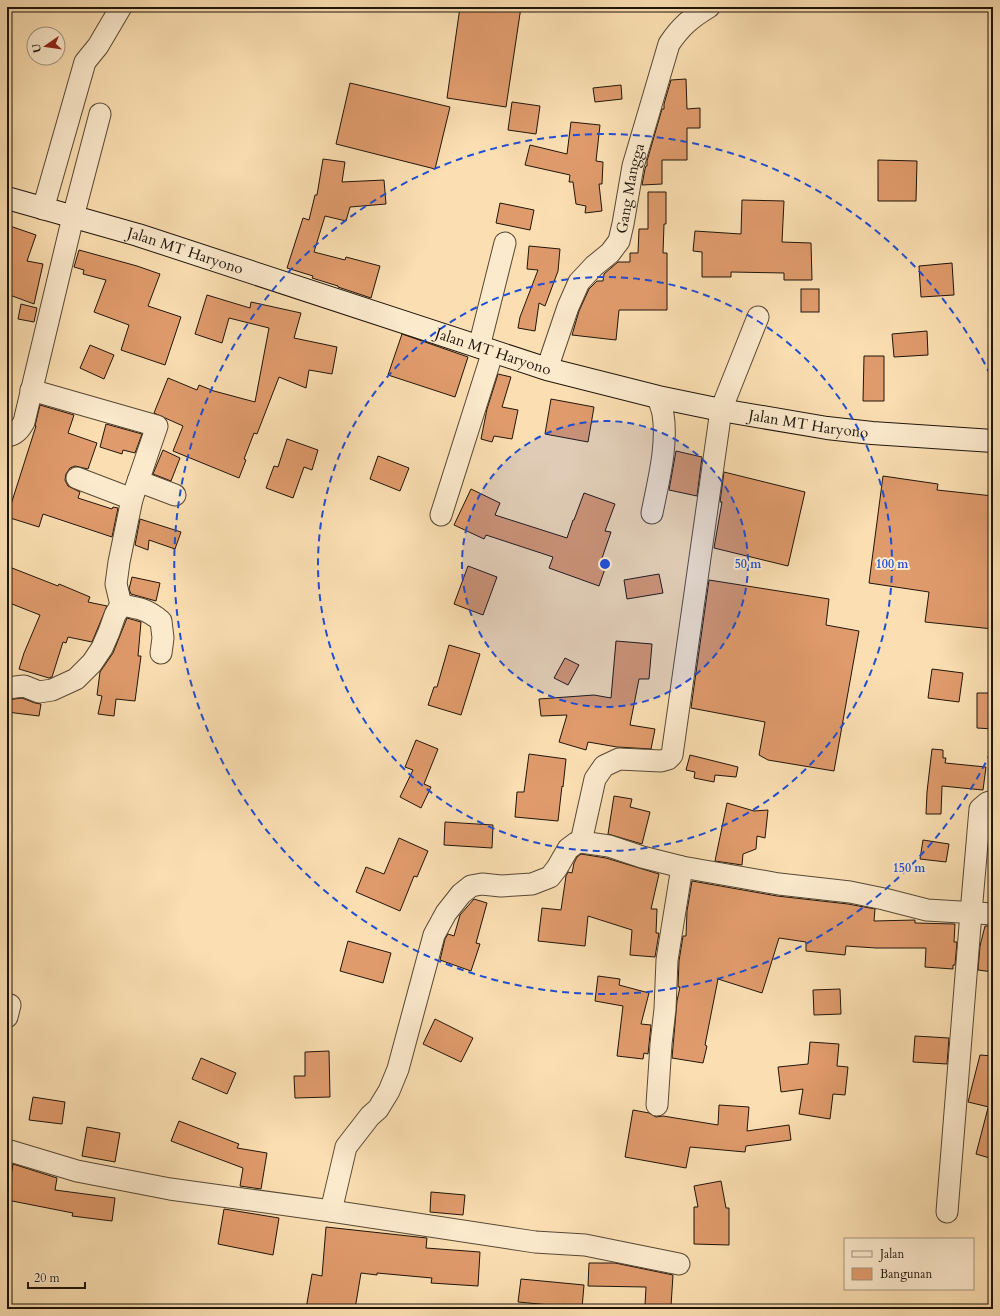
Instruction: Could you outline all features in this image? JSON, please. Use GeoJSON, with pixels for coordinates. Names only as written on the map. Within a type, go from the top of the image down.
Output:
{"type":"FeatureCollection","features":[{"type":"Feature","properties":{"kind":"main road","name":"Jalan MT Haryono"},"geometry":{"type":"LineString","coordinates":[[7,198],[196,253],[547,369],[721,410],[827,428],[886,434],[993,441]]}},
{"type":"Feature","properties":{"kind":"street"},"geometry":{"type":"LineString","coordinates":[[43,209],[85,62],[98,46],[121,7]]}},
{"type":"Feature","properties":{"kind":"street","name":"Gang Mangga"},"geometry":{"type":"LineString","coordinates":[[547,369],[568,307],[579,282],[594,266],[610,254],[619,241],[633,166],[669,44],[678,31],[691,18],[709,7]]}},
{"type":"Feature","properties":{"kind":"street"},"geometry":{"type":"LineString","coordinates":[[7,436],[11,436],[18,431],[24,422],[73,217],[100,114]]}},
{"type":"Feature","properties":{"kind":"street"},"geometry":{"type":"LineString","coordinates":[[441,516],[486,349],[505,243]]}},
{"type":"Feature","properties":{"kind":"street"},"geometry":{"type":"LineString","coordinates":[[581,842],[595,779],[604,766],[619,759],[661,761],[668,759],[672,755],[721,410],[758,317]]}},
{"type":"Feature","properties":{"kind":"street"},"geometry":{"type":"LineString","coordinates":[[7,688],[24,686],[39,692],[52,690],[76,679],[92,663],[102,648],[115,615],[121,605],[116,584],[135,490],[157,426],[31,390]]}},
{"type":"Feature","properties":{"kind":"street"},"geometry":{"type":"LineString","coordinates":[[652,513],[661,470],[664,443],[663,414],[658,396]]}},
{"type":"Feature","properties":{"kind":"street"},"geometry":{"type":"LineString","coordinates":[[77,478],[135,490],[175,495]]}},
{"type":"Feature","properties":{"kind":"street"},"geometry":{"type":"LineString","coordinates":[[121,605],[142,609],[152,613],[161,621],[163,638],[161,653]]}},
{"type":"Feature","properties":{"kind":"street"},"geometry":{"type":"LineString","coordinates":[[948,1212],[980,809],[987,803],[993,801]]}},
{"type":"Feature","properties":{"kind":"street"},"geometry":{"type":"LineString","coordinates":[[330,1211],[346,1147],[370,1116],[378,1109],[389,1091],[398,1069],[434,935],[446,913],[461,894],[472,886],[482,884],[501,886],[532,884],[550,877],[568,849],[576,843],[581,842],[610,846],[642,857],[682,867],[779,884],[850,892],[927,910],[993,914]]}},
{"type":"Feature","properties":{"kind":"street"},"geometry":{"type":"LineString","coordinates":[[657,1106],[661,1044],[666,1010],[666,960],[682,867]]}},
{"type":"Feature","properties":{"kind":"street"},"geometry":{"type":"LineString","coordinates":[[7,1150],[77,1171],[170,1189],[330,1211],[535,1242],[585,1245],[679,1264]]}},
{"type":"Feature","properties":{"kind":"building"},"geometry":{"type":"Polygon","coordinates":[[[460,7],[521,7],[506,107],[447,98],[460,7]]]}},
{"type":"Feature","properties":{"kind":"building"},"geometry":{"type":"Polygon","coordinates":[[[686,79],[687,109],[700,108],[700,128],[687,128],[687,160],[662,160],[662,184],[642,185],[647,161],[662,109],[664,109],[671,80],[686,79]]]}},
{"type":"Feature","properties":{"kind":"building"},"geometry":{"type":"Polygon","coordinates":[[[350,83],[450,107],[435,169],[336,144],[350,83]]]}},
{"type":"Feature","properties":{"kind":"building"},"geometry":{"type":"Polygon","coordinates":[[[621,85],[622,99],[595,102],[593,88],[621,85]]]}},
{"type":"Feature","properties":{"kind":"building"},"geometry":{"type":"Polygon","coordinates":[[[512,102],[540,106],[536,134],[508,130],[512,102]]]}},
{"type":"Feature","properties":{"kind":"building"},"geometry":{"type":"Polygon","coordinates":[[[571,122],[600,125],[596,161],[603,162],[602,184],[599,184],[602,211],[585,213],[586,206],[576,204],[573,182],[569,182],[570,175],[525,165],[530,145],[567,154],[571,122]]]}},
{"type":"Feature","properties":{"kind":"building"},"geometry":{"type":"Polygon","coordinates":[[[323,159],[345,162],[342,182],[384,180],[386,204],[350,207],[346,221],[325,216],[314,252],[345,260],[346,257],[380,266],[371,298],[312,278],[313,276],[287,268],[303,218],[309,220],[315,195],[317,195],[323,159]]]}},
{"type":"Feature","properties":{"kind":"building"},"geometry":{"type":"Polygon","coordinates":[[[878,160],[917,161],[916,201],[878,201],[878,160]]]}},
{"type":"Feature","properties":{"kind":"building"},"geometry":{"type":"Polygon","coordinates":[[[648,192],[666,192],[666,224],[664,224],[663,253],[667,253],[667,310],[619,310],[616,340],[572,335],[579,311],[589,289],[597,281],[603,281],[604,274],[618,262],[630,262],[630,253],[638,253],[639,229],[648,229],[648,192]]]}},
{"type":"Feature","properties":{"kind":"building"},"geometry":{"type":"Polygon","coordinates":[[[742,200],[784,201],[782,242],[811,243],[812,280],[784,280],[784,273],[731,272],[731,277],[702,277],[702,252],[693,251],[695,231],[741,234],[742,200]]]}},
{"type":"Feature","properties":{"kind":"building"},"geometry":{"type":"Polygon","coordinates":[[[500,203],[534,210],[530,230],[496,223],[500,203]]]}},
{"type":"Feature","properties":{"kind":"building"},"geometry":{"type":"Polygon","coordinates":[[[7,225],[36,235],[27,261],[43,264],[34,304],[7,294],[7,225]]]}},
{"type":"Feature","properties":{"kind":"building"},"geometry":{"type":"Polygon","coordinates":[[[529,246],[560,249],[558,271],[545,306],[539,303],[535,331],[518,328],[520,317],[538,270],[527,269],[529,246]]]}},
{"type":"Feature","properties":{"kind":"building"},"geometry":{"type":"Polygon","coordinates":[[[79,250],[160,274],[148,306],[181,317],[165,365],[121,350],[129,325],[94,312],[106,280],[83,274],[84,270],[74,267],[79,250]]]}},
{"type":"Feature","properties":{"kind":"building"},"geometry":{"type":"Polygon","coordinates":[[[952,263],[954,295],[921,297],[919,266],[952,263]]]}},
{"type":"Feature","properties":{"kind":"building"},"geometry":{"type":"Polygon","coordinates":[[[801,289],[819,289],[819,312],[801,312],[801,289]]]}},
{"type":"Feature","properties":{"kind":"building"},"geometry":{"type":"Polygon","coordinates":[[[207,295],[250,308],[251,302],[301,313],[294,338],[337,347],[332,374],[309,370],[306,388],[279,377],[257,434],[254,433],[244,459],[246,460],[239,478],[173,451],[183,426],[154,413],[168,378],[197,390],[199,385],[214,391],[255,402],[269,328],[229,318],[222,343],[195,334],[207,295]]]}},
{"type":"Feature","properties":{"kind":"building"},"geometry":{"type":"Polygon","coordinates":[[[21,304],[37,308],[34,322],[18,319],[21,304]]]}},
{"type":"Feature","properties":{"kind":"building"},"geometry":{"type":"Polygon","coordinates":[[[927,331],[928,355],[894,357],[892,334],[927,331]]]}},
{"type":"Feature","properties":{"kind":"building"},"geometry":{"type":"Polygon","coordinates":[[[402,334],[468,357],[455,397],[388,375],[402,334]]]}},
{"type":"Feature","properties":{"kind":"building"},"geometry":{"type":"Polygon","coordinates":[[[90,345],[114,355],[104,379],[80,368],[90,345]]]}},
{"type":"Feature","properties":{"kind":"building"},"geometry":{"type":"Polygon","coordinates":[[[864,356],[884,356],[884,401],[863,401],[864,356]]]}},
{"type":"Feature","properties":{"kind":"building"},"geometry":{"type":"Polygon","coordinates":[[[498,374],[511,377],[502,407],[518,410],[512,439],[494,436],[492,442],[481,439],[487,409],[498,374]]]}},
{"type":"Feature","properties":{"kind":"building"},"geometry":{"type":"Polygon","coordinates":[[[551,399],[594,407],[588,442],[545,434],[551,399]]]}},
{"type":"Feature","properties":{"kind":"building"},"geometry":{"type":"Polygon","coordinates":[[[40,405],[74,415],[68,433],[97,443],[88,469],[75,466],[70,468],[66,474],[65,480],[68,486],[80,492],[78,498],[112,509],[113,507],[118,508],[112,537],[43,514],[39,527],[7,517],[36,426],[40,405]]]}},
{"type":"Feature","properties":{"kind":"building"},"geometry":{"type":"Polygon","coordinates":[[[106,424],[142,434],[135,453],[123,450],[122,454],[100,447],[106,424]]]}},
{"type":"Feature","properties":{"kind":"building"},"geometry":{"type":"Polygon","coordinates":[[[287,439],[318,450],[312,470],[304,467],[293,498],[266,488],[274,466],[278,467],[287,439]]]}},
{"type":"Feature","properties":{"kind":"building"},"geometry":{"type":"Polygon","coordinates":[[[163,450],[180,458],[171,481],[153,474],[163,450]]]}},
{"type":"Feature","properties":{"kind":"building"},"geometry":{"type":"Polygon","coordinates":[[[676,451],[702,457],[697,496],[669,490],[676,451]]]}},
{"type":"Feature","properties":{"kind":"building"},"geometry":{"type":"Polygon","coordinates":[[[378,456],[409,468],[400,491],[370,479],[378,456]]]}},
{"type":"Feature","properties":{"kind":"building"},"geometry":{"type":"Polygon","coordinates":[[[724,472],[805,492],[788,566],[714,548],[722,502],[720,502],[724,472]]]}},
{"type":"Feature","properties":{"kind":"building"},"geometry":{"type":"Polygon","coordinates":[[[883,476],[938,484],[937,490],[993,496],[993,629],[925,622],[929,592],[869,583],[883,476]]]}},
{"type":"Feature","properties":{"kind":"building"},"geometry":{"type":"Polygon","coordinates":[[[471,489],[500,503],[495,515],[567,538],[584,493],[615,504],[605,531],[611,532],[600,564],[606,566],[599,586],[549,568],[553,557],[486,535],[484,539],[454,525],[471,489]]]}},
{"type":"Feature","properties":{"kind":"building"},"geometry":{"type":"Polygon","coordinates":[[[140,519],[181,532],[175,549],[149,540],[148,550],[135,545],[140,519]]]}},
{"type":"Feature","properties":{"kind":"building"},"geometry":{"type":"Polygon","coordinates":[[[468,566],[497,577],[483,615],[454,604],[468,566]]]}},
{"type":"Feature","properties":{"kind":"building"},"geometry":{"type":"Polygon","coordinates":[[[12,568],[58,586],[59,584],[90,597],[88,602],[107,606],[92,642],[68,637],[66,643],[63,642],[52,677],[49,678],[19,669],[40,615],[7,602],[7,580],[12,568]]]}},
{"type":"Feature","properties":{"kind":"building"},"geometry":{"type":"Polygon","coordinates":[[[659,574],[663,593],[627,599],[624,580],[659,574]]]}},
{"type":"Feature","properties":{"kind":"building"},"geometry":{"type":"Polygon","coordinates":[[[132,577],[160,583],[156,601],[131,594],[129,589],[132,577]]]}},
{"type":"Feature","properties":{"kind":"building"},"geometry":{"type":"Polygon","coordinates":[[[709,580],[829,599],[826,625],[859,631],[834,771],[768,760],[759,755],[765,722],[691,708],[709,580]]]}},
{"type":"Feature","properties":{"kind":"building"},"geometry":{"type":"Polygon","coordinates":[[[127,618],[141,622],[138,656],[141,656],[135,701],[116,699],[114,716],[98,714],[102,696],[97,695],[100,672],[113,653],[127,618]]]}},
{"type":"Feature","properties":{"kind":"building"},"geometry":{"type":"Polygon","coordinates":[[[616,641],[652,644],[649,679],[639,679],[630,725],[655,729],[651,749],[617,747],[588,742],[586,750],[559,742],[567,715],[541,716],[539,699],[594,695],[611,698],[616,641]]]}},
{"type":"Feature","properties":{"kind":"building"},"geometry":{"type":"Polygon","coordinates":[[[449,645],[480,654],[461,715],[428,705],[434,687],[437,687],[449,645]]]}},
{"type":"Feature","properties":{"kind":"building"},"geometry":{"type":"Polygon","coordinates":[[[565,658],[579,665],[568,685],[554,678],[565,658]]]}},
{"type":"Feature","properties":{"kind":"building"},"geometry":{"type":"Polygon","coordinates":[[[932,669],[963,673],[959,702],[928,698],[932,669]]]}},
{"type":"Feature","properties":{"kind":"building"},"geometry":{"type":"Polygon","coordinates":[[[977,693],[993,693],[993,729],[977,728],[977,693]]]}},
{"type":"Feature","properties":{"kind":"building"},"geometry":{"type":"Polygon","coordinates":[[[22,698],[41,704],[39,716],[7,712],[7,700],[22,698]]]}},
{"type":"Feature","properties":{"kind":"building"},"geometry":{"type":"Polygon","coordinates":[[[416,740],[438,749],[424,784],[431,787],[421,808],[400,797],[413,770],[405,767],[416,740]]]}},
{"type":"Feature","properties":{"kind":"building"},"geometry":{"type":"Polygon","coordinates":[[[932,749],[943,750],[943,758],[946,758],[945,763],[986,767],[983,790],[942,786],[941,814],[926,814],[932,749]]]}},
{"type":"Feature","properties":{"kind":"building"},"geometry":{"type":"Polygon","coordinates":[[[529,754],[566,759],[558,821],[515,817],[517,792],[524,792],[529,754]]]}},
{"type":"Feature","properties":{"kind":"building"},"geometry":{"type":"Polygon","coordinates":[[[690,755],[738,767],[736,777],[715,775],[714,782],[694,778],[695,772],[686,770],[690,755]]]}},
{"type":"Feature","properties":{"kind":"building"},"geometry":{"type":"Polygon","coordinates":[[[614,796],[632,799],[630,807],[650,812],[642,844],[608,834],[614,796]]]}},
{"type":"Feature","properties":{"kind":"building"},"geometry":{"type":"Polygon","coordinates":[[[727,803],[754,811],[768,810],[765,838],[757,836],[756,849],[743,854],[742,865],[715,861],[727,803]]]}},
{"type":"Feature","properties":{"kind":"building"},"geometry":{"type":"Polygon","coordinates":[[[445,822],[493,825],[492,848],[444,845],[445,822]]]}},
{"type":"Feature","properties":{"kind":"building"},"geometry":{"type":"Polygon","coordinates":[[[399,838],[428,851],[417,877],[414,876],[400,911],[356,892],[366,867],[384,874],[399,838]]]}},
{"type":"Feature","properties":{"kind":"building"},"geometry":{"type":"Polygon","coordinates":[[[923,840],[949,844],[946,862],[920,859],[923,840]]]}},
{"type":"Feature","properties":{"kind":"building"},"geometry":{"type":"Polygon","coordinates":[[[581,854],[606,858],[659,874],[651,909],[657,909],[656,933],[659,933],[655,957],[630,955],[632,930],[588,916],[585,946],[538,941],[542,908],[561,910],[566,876],[568,872],[572,873],[574,863],[577,857],[581,854]]]}},
{"type":"Feature","properties":{"kind":"building"},"geometry":{"type":"Polygon","coordinates":[[[692,881],[777,896],[848,904],[875,909],[874,921],[915,920],[915,923],[955,924],[954,942],[957,942],[955,965],[953,965],[953,969],[925,967],[926,948],[876,948],[846,946],[845,955],[806,951],[806,942],[779,938],[762,993],[718,979],[703,1063],[672,1058],[677,1001],[680,987],[678,987],[679,961],[683,936],[686,936],[687,911],[692,881]]]}},
{"type":"Feature","properties":{"kind":"building"},"geometry":{"type":"Polygon","coordinates":[[[474,899],[487,903],[476,943],[480,944],[471,971],[440,960],[445,939],[448,934],[454,936],[460,915],[474,899]]]}},
{"type":"Feature","properties":{"kind":"building"},"geometry":{"type":"Polygon","coordinates":[[[985,926],[993,926],[993,972],[978,970],[980,946],[985,926]]]}},
{"type":"Feature","properties":{"kind":"building"},"geometry":{"type":"Polygon","coordinates":[[[348,941],[391,953],[383,983],[340,971],[348,941]]]}},
{"type":"Feature","properties":{"kind":"building"},"geometry":{"type":"Polygon","coordinates":[[[598,976],[620,979],[619,985],[649,993],[641,1024],[651,1025],[648,1054],[644,1053],[643,1059],[617,1056],[623,1006],[595,1001],[598,976]]]}},
{"type":"Feature","properties":{"kind":"building"},"geometry":{"type":"Polygon","coordinates":[[[840,989],[841,1014],[814,1015],[813,990],[840,989]]]}},
{"type":"Feature","properties":{"kind":"building"},"geometry":{"type":"Polygon","coordinates":[[[435,1019],[473,1038],[461,1062],[423,1044],[435,1019]]]}},
{"type":"Feature","properties":{"kind":"building"},"geometry":{"type":"Polygon","coordinates":[[[915,1036],[949,1038],[947,1064],[913,1062],[915,1036]]]}},
{"type":"Feature","properties":{"kind":"building"},"geometry":{"type":"Polygon","coordinates":[[[810,1042],[839,1044],[837,1066],[848,1067],[845,1095],[833,1094],[830,1119],[799,1114],[803,1089],[781,1092],[778,1067],[808,1064],[810,1042]]]}},
{"type":"Feature","properties":{"kind":"building"},"geometry":{"type":"Polygon","coordinates":[[[329,1051],[330,1097],[295,1098],[294,1076],[305,1076],[305,1052],[329,1051]]]}},
{"type":"Feature","properties":{"kind":"building"},"geometry":{"type":"Polygon","coordinates":[[[980,1055],[993,1056],[993,1108],[968,1102],[980,1055]]]}},
{"type":"Feature","properties":{"kind":"building"},"geometry":{"type":"Polygon","coordinates":[[[201,1058],[236,1073],[227,1094],[192,1079],[201,1058]]]}},
{"type":"Feature","properties":{"kind":"building"},"geometry":{"type":"Polygon","coordinates":[[[33,1097],[65,1102],[62,1124],[29,1120],[33,1097]]]}},
{"type":"Feature","properties":{"kind":"building"},"geometry":{"type":"Polygon","coordinates":[[[719,1105],[749,1107],[747,1131],[789,1125],[791,1140],[746,1146],[745,1152],[690,1147],[686,1168],[625,1157],[633,1110],[649,1113],[656,1117],[663,1116],[718,1125],[719,1105]]]}},
{"type":"Feature","properties":{"kind":"building"},"geometry":{"type":"Polygon","coordinates":[[[988,1108],[993,1109],[993,1159],[976,1154],[988,1108]]]}},
{"type":"Feature","properties":{"kind":"building"},"geometry":{"type":"Polygon","coordinates":[[[179,1121],[239,1144],[237,1148],[267,1153],[261,1189],[240,1186],[243,1168],[171,1141],[179,1121]]]}},
{"type":"Feature","properties":{"kind":"building"},"geometry":{"type":"Polygon","coordinates":[[[87,1127],[120,1133],[115,1162],[82,1156],[87,1127]]]}},
{"type":"Feature","properties":{"kind":"building"},"geometry":{"type":"Polygon","coordinates":[[[13,1164],[57,1178],[55,1190],[115,1198],[112,1221],[72,1216],[73,1213],[7,1200],[13,1164]]]}},
{"type":"Feature","properties":{"kind":"building"},"geometry":{"type":"Polygon","coordinates":[[[721,1181],[726,1208],[729,1208],[729,1245],[694,1244],[694,1207],[698,1207],[694,1186],[721,1181]]]}},
{"type":"Feature","properties":{"kind":"building"},"geometry":{"type":"Polygon","coordinates":[[[431,1192],[465,1195],[463,1215],[430,1212],[431,1192]]]}},
{"type":"Feature","properties":{"kind":"building"},"geometry":{"type":"Polygon","coordinates":[[[224,1209],[279,1218],[273,1255],[218,1244],[224,1209]]]}},
{"type":"Feature","properties":{"kind":"building"},"geometry":{"type":"Polygon","coordinates":[[[326,1227],[427,1238],[426,1248],[480,1252],[478,1286],[431,1283],[432,1278],[361,1273],[355,1309],[306,1309],[312,1274],[322,1276],[326,1227]]]}},
{"type":"Feature","properties":{"kind":"building"},"geometry":{"type":"Polygon","coordinates":[[[589,1263],[615,1263],[673,1275],[671,1306],[645,1305],[646,1287],[588,1286],[589,1263]]]}},
{"type":"Feature","properties":{"kind":"building"},"geometry":{"type":"Polygon","coordinates":[[[521,1279],[584,1285],[582,1308],[518,1302],[521,1279]]]}}]}
